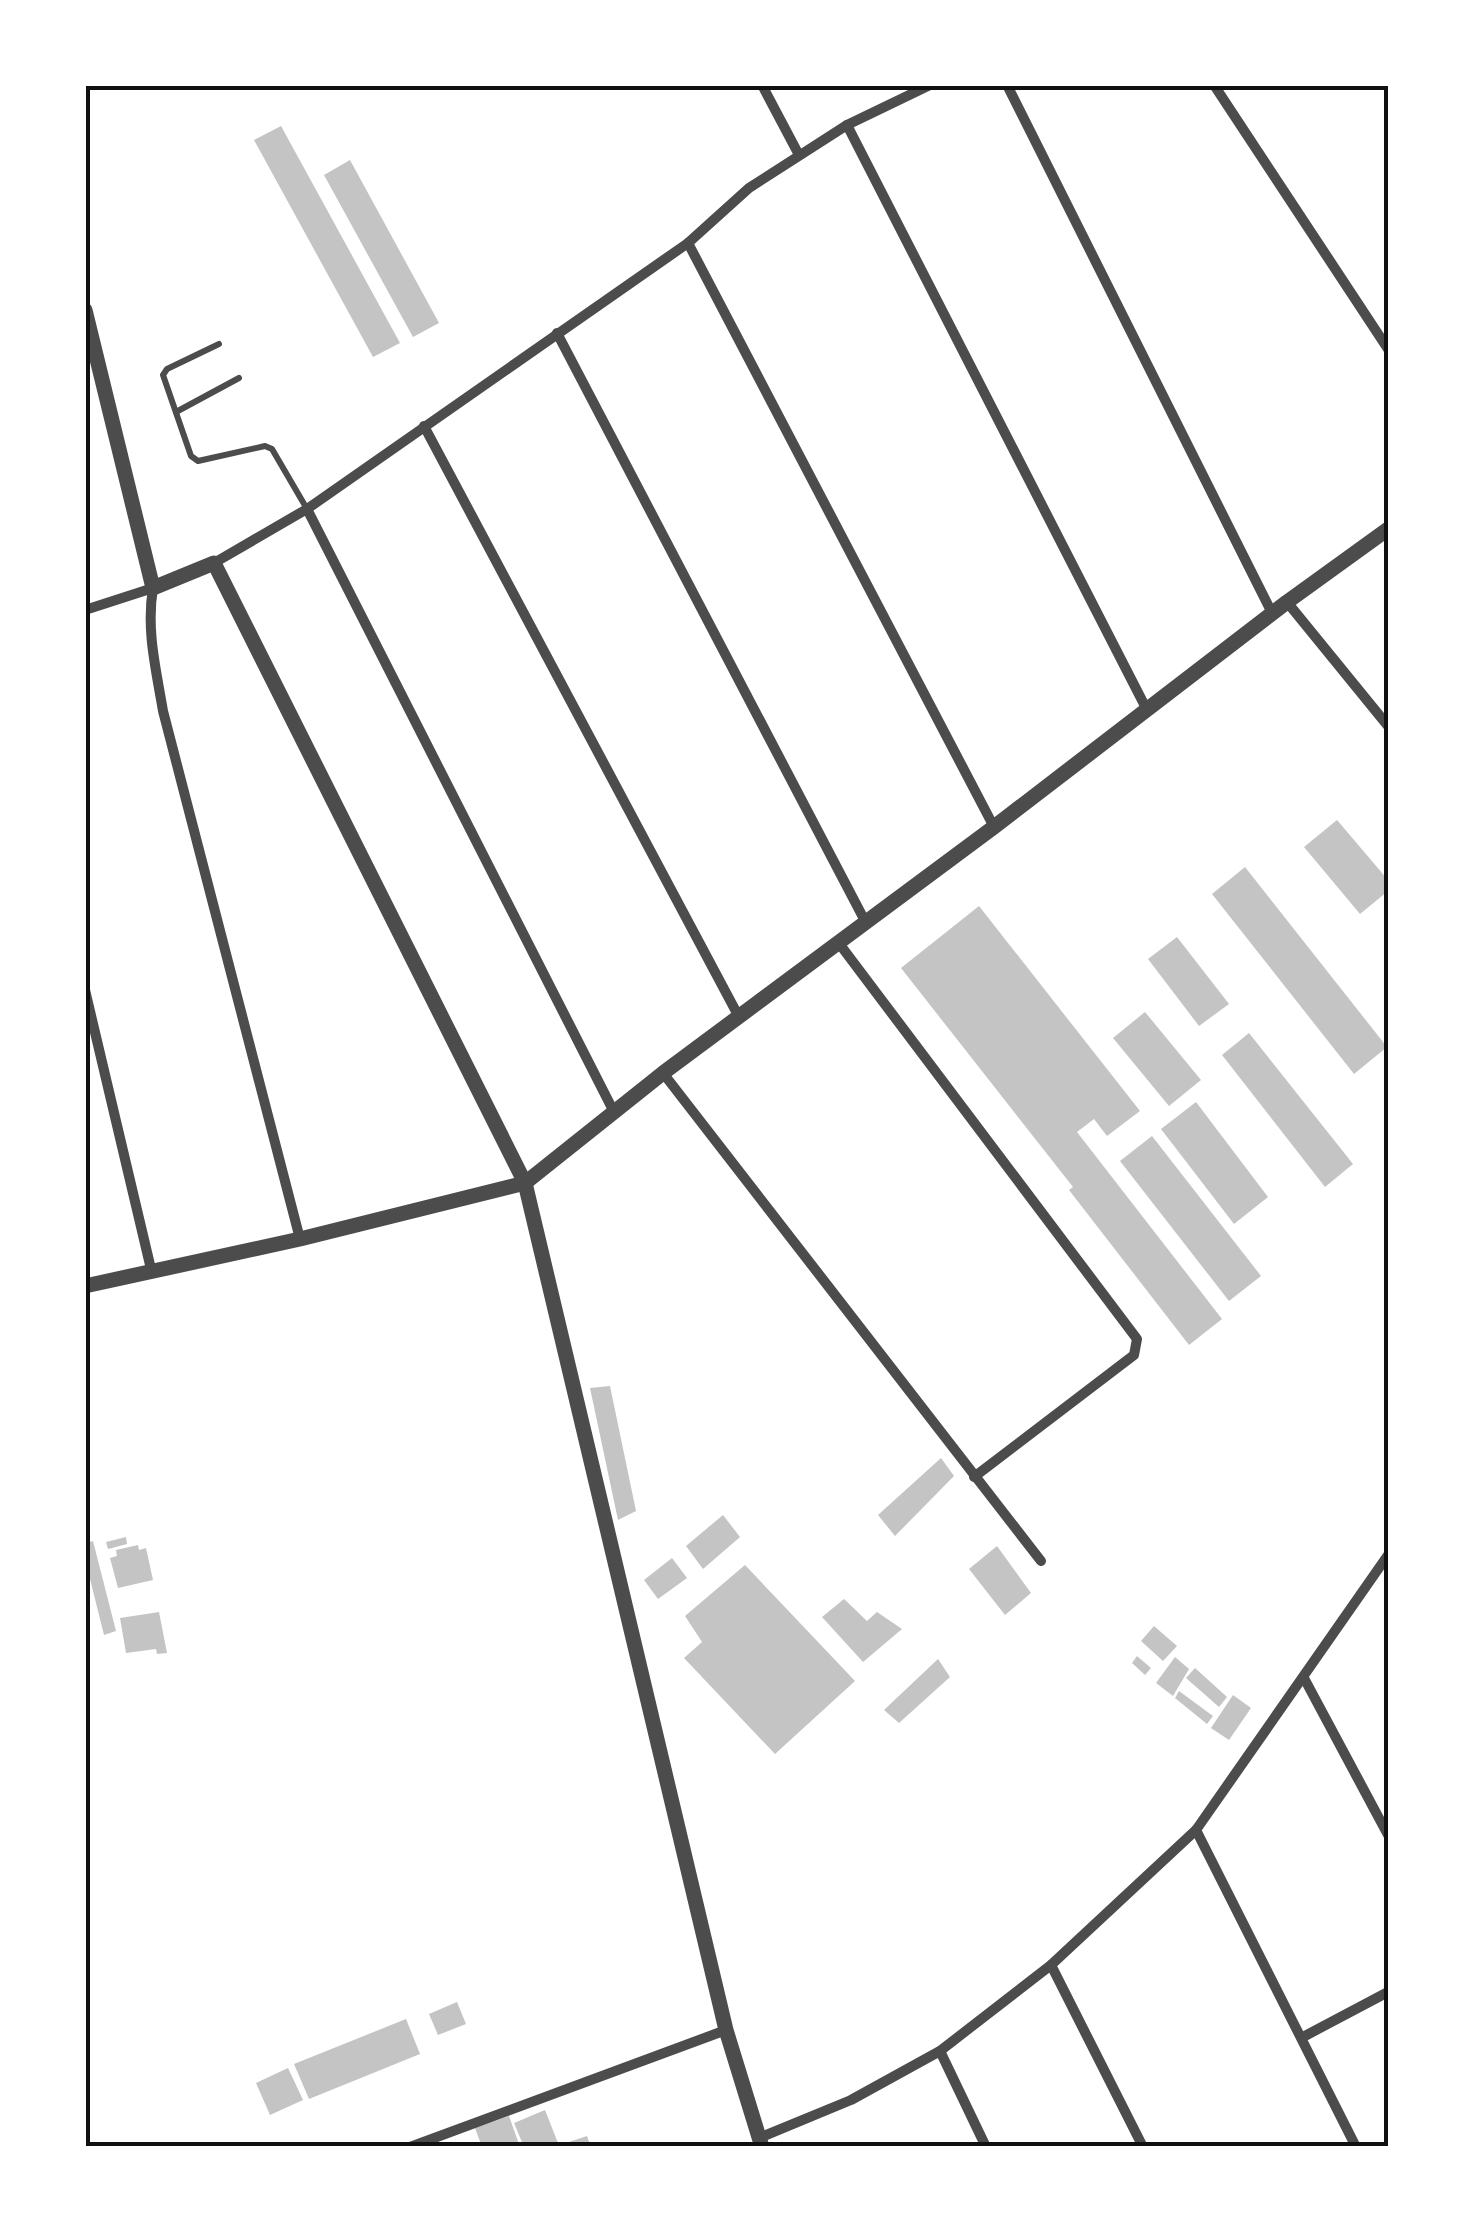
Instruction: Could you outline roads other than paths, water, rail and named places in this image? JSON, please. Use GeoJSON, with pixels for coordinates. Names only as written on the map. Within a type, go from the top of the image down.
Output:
{"type":"FeatureCollection","features":[{"type":"Feature","properties":{"kind":"street"},"geometry":{"type":"LineString","coordinates":[[762,85],[799,155]]}},
{"type":"Feature","properties":{"kind":"street"},"geometry":{"type":"LineString","coordinates":[[85,610],[214,563],[307,508],[688,243],[749,188],[847,125],[930,85]]}},
{"type":"Feature","properties":{"kind":"street"},"geometry":{"type":"LineString","coordinates":[[1007,85],[1272,613]]}},
{"type":"Feature","properties":{"kind":"street"},"geometry":{"type":"LineString","coordinates":[[1214,85],[1388,348]]}},
{"type":"Feature","properties":{"kind":"street"},"geometry":{"type":"LineString","coordinates":[[847,125],[1147,710]]}},
{"type":"Feature","properties":{"kind":"street"},"geometry":{"type":"LineString","coordinates":[[688,243],[994,827]]}},
{"type":"Feature","properties":{"kind":"street"},"geometry":{"type":"LineString","coordinates":[[85,310],[153,588],[150,640],[164,712],[300,1239]]}},
{"type":"Feature","properties":{"kind":"street"},"geometry":{"type":"LineString","coordinates":[[556,333],[865,921]]}},
{"type":"Feature","properties":{"kind":"street"},"geometry":{"type":"LineString","coordinates":[[424,426],[738,1016]]}},
{"type":"Feature","properties":{"kind":"street"},"geometry":{"type":"LineString","coordinates":[[307,508],[614,1112]]}},
{"type":"Feature","properties":{"kind":"street"},"geometry":{"type":"LineString","coordinates":[[85,1286],[300,1239],[525,1183],[738,1016],[1388,529]]}},
{"type":"Feature","properties":{"kind":"street"},"geometry":{"type":"LineString","coordinates":[[214,563],[525,1183],[726,2030],[761,2143],[940,2051],[1051,1965],[1196,1830],[1388,1555]]}},
{"type":"Feature","properties":{"kind":"street"},"geometry":{"type":"LineString","coordinates":[[1286,602],[1388,726]]}},
{"type":"Feature","properties":{"kind":"street"},"geometry":{"type":"LineString","coordinates":[[838,942],[1137,1339],[1134,1355],[974,1477]]}},
{"type":"Feature","properties":{"kind":"street"},"geometry":{"type":"LineString","coordinates":[[85,990],[151,1269]]}},
{"type":"Feature","properties":{"kind":"street"},"geometry":{"type":"LineString","coordinates":[[663,1073],[1041,1561]]}},
{"type":"Feature","properties":{"kind":"street"},"geometry":{"type":"LineString","coordinates":[[1304,1678],[1388,1835]]}},
{"type":"Feature","properties":{"kind":"street"},"geometry":{"type":"LineString","coordinates":[[1196,1830],[1356,2147]]}},
{"type":"Feature","properties":{"kind":"street"},"geometry":{"type":"LineString","coordinates":[[1051,1965],[1144,2147]]}},
{"type":"Feature","properties":{"kind":"street"},"geometry":{"type":"LineString","coordinates":[[1302,2036],[1388,1992]]}},
{"type":"Feature","properties":{"kind":"street"},"geometry":{"type":"LineString","coordinates":[[410,2147],[726,2030]]}},
{"type":"Feature","properties":{"kind":"street"},"geometry":{"type":"LineString","coordinates":[[940,2051],[986,2147]]}},
{"type":"Feature","properties":{"kind":"lane"},"geometry":{"type":"LineString","coordinates":[[219,344],[166,369],[162,375],[191,456],[198,461],[265,446],[272,448],[307,508]]}},
{"type":"Feature","properties":{"kind":"lane"},"geometry":{"type":"LineString","coordinates":[[176,412],[239,378]]}}]}
